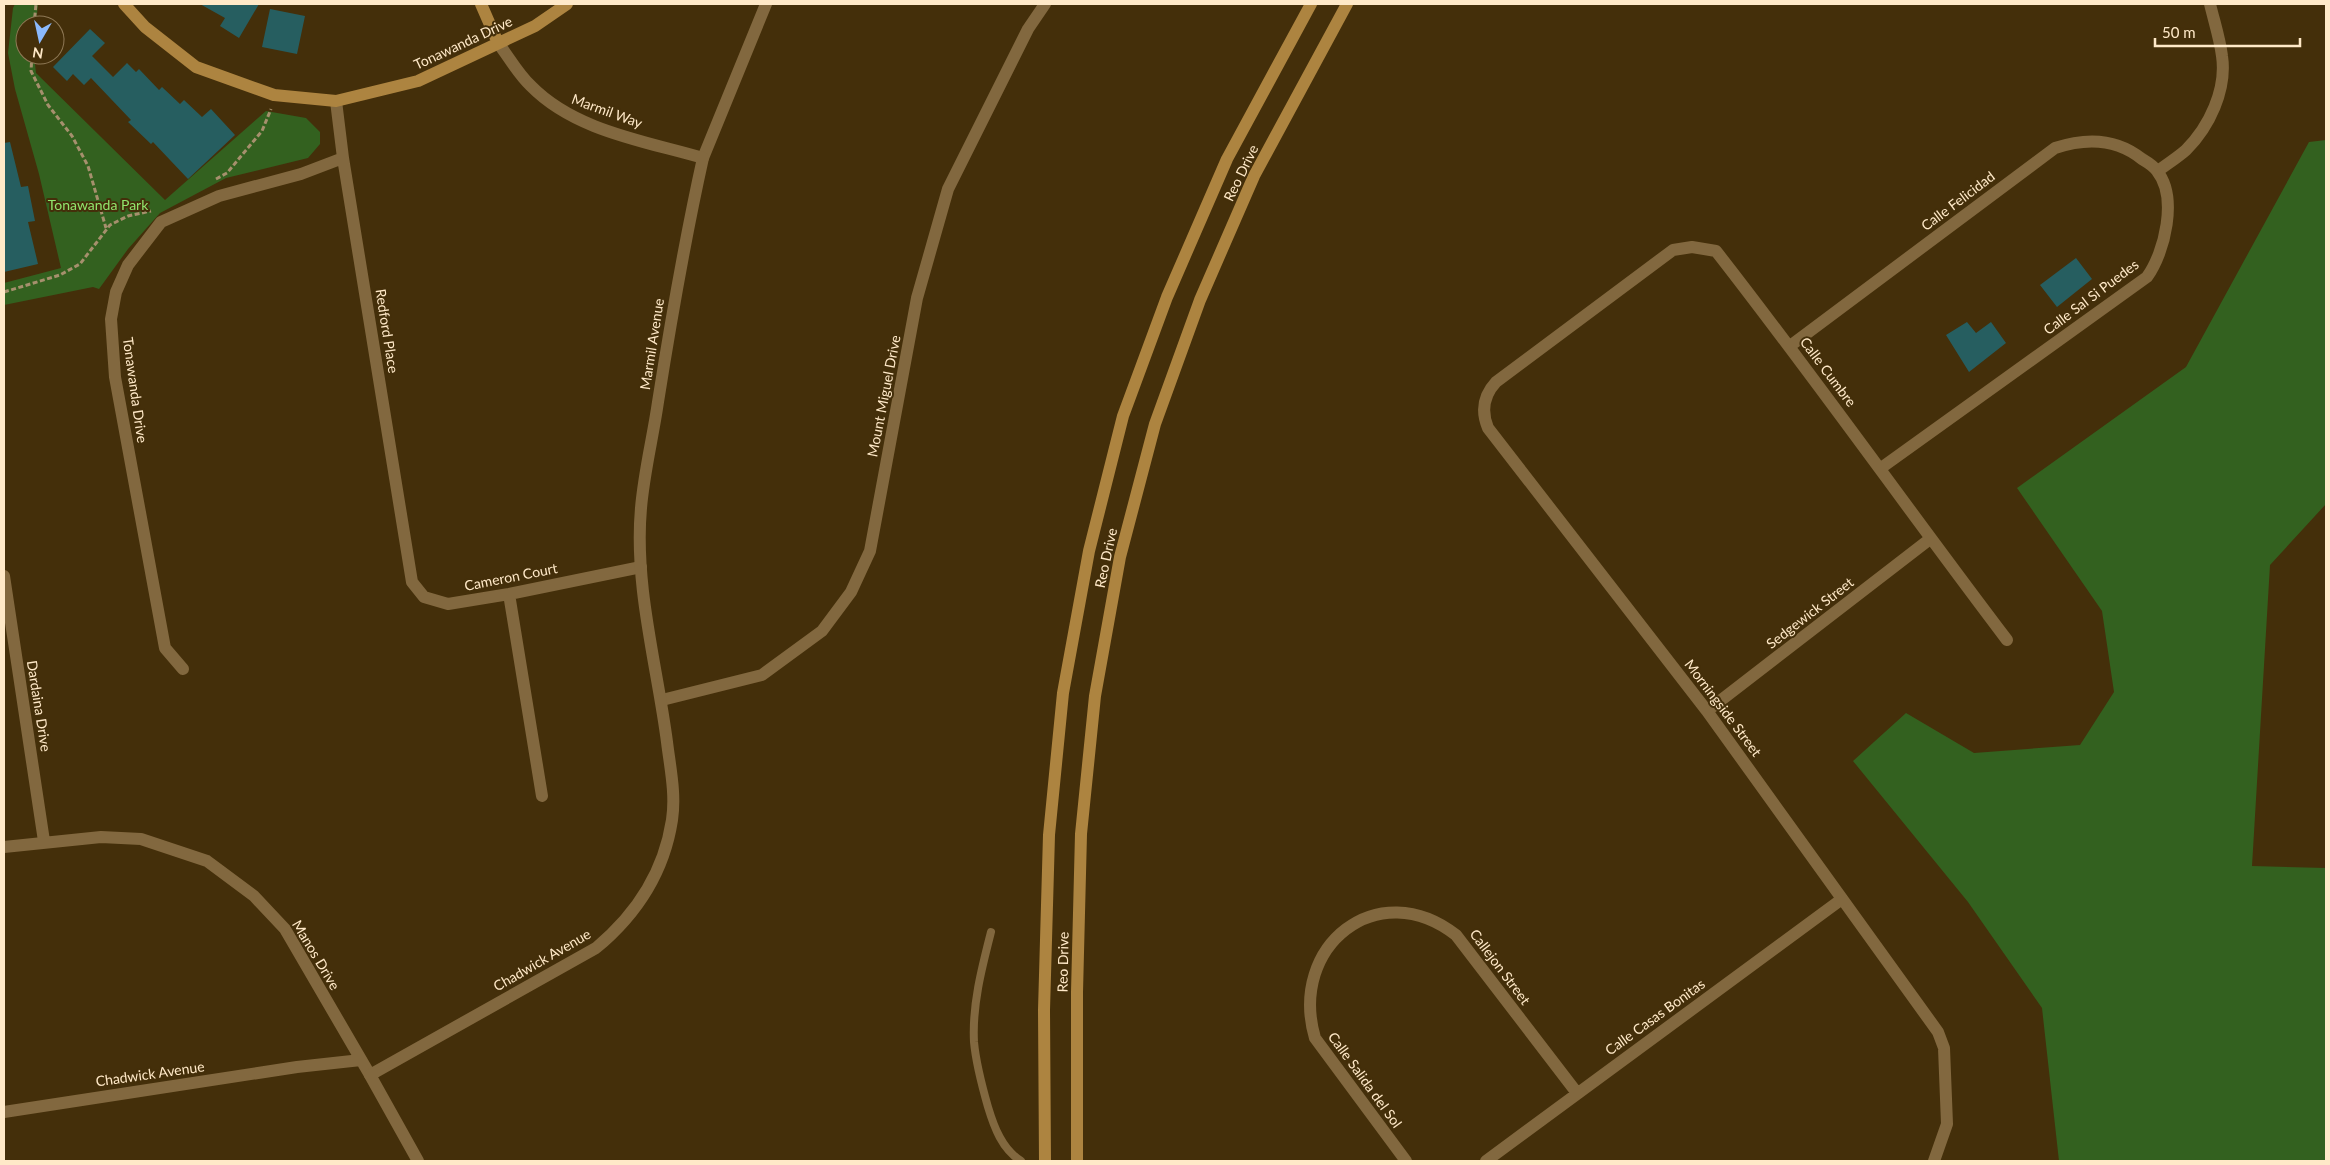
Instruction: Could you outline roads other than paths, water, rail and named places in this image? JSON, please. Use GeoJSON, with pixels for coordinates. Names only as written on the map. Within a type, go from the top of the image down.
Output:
{"type":"FeatureCollection","features":[{"type":"Feature","properties":{"kind":"main road","name":"Tonawanda Drive"},"geometry":{"type":"LineString","coordinates":[[124,4],[145,27],[196,67],[274,95],[336,101],[418,81],[535,26],[567,4]]}},
{"type":"Feature","properties":{"kind":"main road"},"geometry":{"type":"LineString","coordinates":[[480,4],[498,43]]}},
{"type":"Feature","properties":{"kind":"main road","name":"Reo Drive"},"geometry":{"type":"LineString","coordinates":[[1045,1161],[1044,1010],[1049,835],[1063,693],[1089,551],[1123,416],[1167,298],[1227,159],[1311,4]]}},
{"type":"Feature","properties":{"kind":"main road","name":"Reo Drive"},"geometry":{"type":"LineString","coordinates":[[1077,1161],[1077,992],[1082,834],[1095,696],[1120,557],[1155,424],[1200,300],[1254,176],[1347,4]]}},
{"type":"Feature","properties":{"kind":"street","name":"Marmil Avenue"},"geometry":{"type":"LineString","coordinates":[[662,700],[640,567],[641,508],[676,290],[703,158],[766,4]]}},
{"type":"Feature","properties":{"kind":"street","name":"Mount Miguel Drive"},"geometry":{"type":"LineString","coordinates":[[662,700],[762,675],[822,631],[851,592],[870,551],[918,298],[948,189],[1028,29],[1045,4]]}},
{"type":"Feature","properties":{"kind":"street"},"geometry":{"type":"LineString","coordinates":[[2158,171],[2184,152],[2197,138],[2215,107],[2222,75],[2223,58],[2210,4]]}},
{"type":"Feature","properties":{"kind":"street","name":"Marmil Way"},"geometry":{"type":"LineString","coordinates":[[498,43],[530,86],[559,109],[605,129],[703,158]]}},
{"type":"Feature","properties":{"kind":"street","name":"Redford Place"},"geometry":{"type":"LineString","coordinates":[[336,101],[343,158],[408,565]]}},
{"type":"Feature","properties":{"kind":"street","name":"Calle Felicidad"},"geometry":{"type":"LineString","coordinates":[[1790,346],[2055,148],[2084,141],[2113,143],[2137,154],[2158,171]]}},
{"type":"Feature","properties":{"kind":"street","name":"Tonawanda Drive"},"geometry":{"type":"LineString","coordinates":[[183,669],[165,648],[115,377],[111,320],[116,292],[128,265],[161,222],[219,196],[301,174],[343,158]]}},
{"type":"Feature","properties":{"kind":"street","name":"Calle Sal Si Puedes"},"geometry":{"type":"LineString","coordinates":[[1881,468],[2147,277],[2160,255],[2167,226],[2166,197],[2158,171]]}},
{"type":"Feature","properties":{"kind":"street","name":"Calle Cumbre"},"geometry":{"type":"LineString","coordinates":[[1582,319],[1673,250],[1702,248],[1716,251],[1790,346],[1881,468],[1930,539],[2007,640]]}},
{"type":"Feature","properties":{"kind":"street","name":"Morningside Street"},"geometry":{"type":"LineString","coordinates":[[1582,319],[1496,382],[1486,397],[1484,406],[1485,421],[1488,428],[1707,711],[1938,1032],[1944,1048],[1947,1124],[1934,1161]]}},
{"type":"Feature","properties":{"kind":"street","name":"Sedgewick Street"},"geometry":{"type":"LineString","coordinates":[[1707,711],[1930,539]]}},
{"type":"Feature","properties":{"kind":"street","name":"Cameron Court"},"geometry":{"type":"LineString","coordinates":[[408,565],[412,582],[424,598],[448,604],[509,594],[640,567]]}},
{"type":"Feature","properties":{"kind":"street","name":"Dardaina Drive"},"geometry":{"type":"LineString","coordinates":[[4,576],[44,842]]}},
{"type":"Feature","properties":{"kind":"street"},"geometry":{"type":"LineString","coordinates":[[509,594],[542,796]]}},
{"type":"Feature","properties":{"kind":"street","name":"Chadwick Avenue"},"geometry":{"type":"LineString","coordinates":[[370,1075],[596,948],[628,919],[652,883],[661,862],[672,818],[674,796],[662,700]]}},
{"type":"Feature","properties":{"kind":"street","name":"Manos Drive"},"geometry":{"type":"LineString","coordinates":[[4,847],[101,837],[141,839],[207,861],[254,896],[285,929],[418,1161]]}},
{"type":"Feature","properties":{"kind":"street","name":"Calle Casas Bonitas"},"geometry":{"type":"LineString","coordinates":[[1486,1161],[1842,899]]}},
{"type":"Feature","properties":{"kind":"street","name":"Callejon Street"},"geometry":{"type":"LineString","coordinates":[[1342,933],[1364,919],[1390,912],[1417,914],[1444,926],[1456,935],[1578,1093]]}},
{"type":"Feature","properties":{"kind":"street","name":"Calle Salida del Sol"},"geometry":{"type":"LineString","coordinates":[[1342,933],[1331,944],[1316,969],[1309,998],[1314,1038],[1406,1161]]}},
{"type":"Feature","properties":{"kind":"street","name":"Chadwick Avenue"},"geometry":{"type":"LineString","coordinates":[[4,1112],[297,1066],[361,1060]]}},
{"type":"Feature","properties":{"kind":"lane"},"geometry":{"type":"LineString","coordinates":[[991,932],[980,972],[974,1042],[980,1079],[992,1121],[1004,1145],[1021,1161]]}},
{"type":"Feature","properties":{"kind":"park label","name":"Tonawanda Park"},"geometry":{"type":"Point","coordinates":[98,205]}}]}
